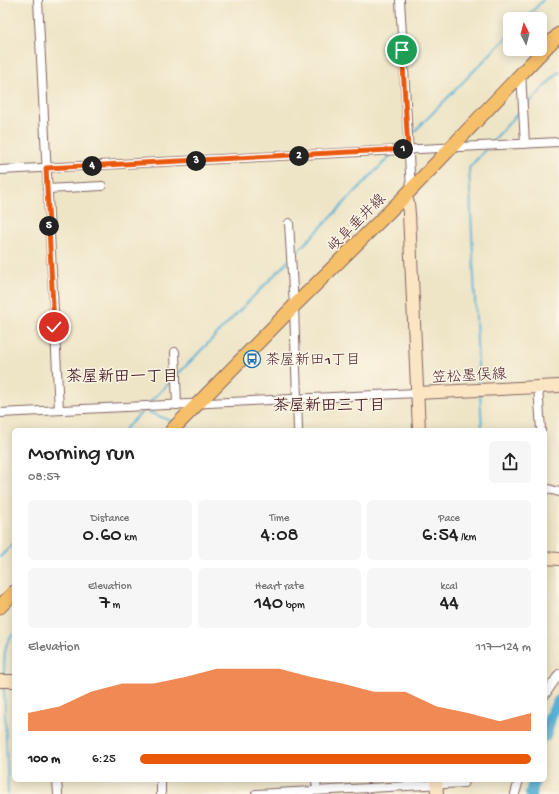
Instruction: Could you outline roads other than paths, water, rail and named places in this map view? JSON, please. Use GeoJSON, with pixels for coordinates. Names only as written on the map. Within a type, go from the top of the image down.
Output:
{"type":"FeatureCollection","features":[{"type":"Feature","properties":{"kind":"main road","name":"岐阜垂井線"},"geometry":{"type":"LineString","coordinates":[[175,428],[294,306],[408,193],[559,34]]}},
{"type":"Feature","properties":{"kind":"main road"},"geometry":{"type":"LineString","coordinates":[[0,607],[12,594]]}},
{"type":"Feature","properties":{"kind":"street"},"geometry":{"type":"LineString","coordinates":[[38,0],[59,410]]}},
{"type":"Feature","properties":{"kind":"street"},"geometry":{"type":"LineString","coordinates":[[0,414],[417,393],[408,203],[408,149],[400,0]]}},
{"type":"Feature","properties":{"kind":"street"},"geometry":{"type":"LineString","coordinates":[[521,73],[525,144]]}},
{"type":"Feature","properties":{"kind":"street"},"geometry":{"type":"LineString","coordinates":[[0,170],[559,142]]}},
{"type":"Feature","properties":{"kind":"street"},"geometry":{"type":"LineString","coordinates":[[47,189],[102,186]]}},
{"type":"Feature","properties":{"kind":"street"},"geometry":{"type":"LineString","coordinates":[[289,223],[294,306],[298,428]]}},
{"type":"Feature","properties":{"kind":"street"},"geometry":{"type":"LineString","coordinates":[[175,352],[177,405]]}},
{"type":"Feature","properties":{"kind":"street","name":"笠松墨俣線"},"geometry":{"type":"LineString","coordinates":[[419,428],[417,393],[559,386]]}},
{"type":"Feature","properties":{"kind":"street"},"geometry":{"type":"LineString","coordinates":[[538,387],[541,428]]}},
{"type":"Feature","properties":{"kind":"street"},"geometry":{"type":"LineString","coordinates":[[547,489],[559,492]]}},
{"type":"Feature","properties":{"kind":"street"},"geometry":{"type":"LineString","coordinates":[[547,558],[559,559]]}},
{"type":"Feature","properties":{"kind":"street"},"geometry":{"type":"LineString","coordinates":[[547,691],[559,674]]}},
{"type":"Feature","properties":{"kind":"street"},"geometry":{"type":"LineString","coordinates":[[0,681],[12,681]]}},
{"type":"Feature","properties":{"kind":"street"},"geometry":{"type":"LineString","coordinates":[[58,782],[58,794]]}},
{"type":"Feature","properties":{"kind":"street"},"geometry":{"type":"LineString","coordinates":[[161,782],[161,794]]}},
{"type":"Feature","properties":{"kind":"street"},"geometry":{"type":"LineString","coordinates":[[316,782],[319,792]]}},
{"type":"Feature","properties":{"kind":"street"},"geometry":{"type":"LineString","coordinates":[[256,794],[437,786],[464,782]]}},
{"type":"Feature","properties":{"kind":"street"},"geometry":{"type":"LineString","coordinates":[[515,794],[518,782]]}},
{"type":"Feature","properties":{"kind":"waterway"},"geometry":{"type":"LineString","coordinates":[[532,12],[543,0]]}},
{"type":"Feature","properties":{"kind":"waterway"},"geometry":{"type":"LineString","coordinates":[[410,136],[503,41]]}},
{"type":"Feature","properties":{"kind":"waterway"},"geometry":{"type":"LineString","coordinates":[[525,107],[559,72]]}},
{"type":"Feature","properties":{"kind":"waterway"},"geometry":{"type":"LineString","coordinates":[[491,143],[520,111]]}},
{"type":"Feature","properties":{"kind":"waterway"},"geometry":{"type":"LineString","coordinates":[[399,147],[406,141]]}},
{"type":"Feature","properties":{"kind":"waterway"},"geometry":{"type":"LineString","coordinates":[[479,385],[469,168],[487,148]]}},
{"type":"Feature","properties":{"kind":"waterway"},"geometry":{"type":"LineString","coordinates":[[294,255],[393,153]]}},
{"type":"Feature","properties":{"kind":"waterway"},"geometry":{"type":"LineString","coordinates":[[178,374],[288,261]]}},
{"type":"Feature","properties":{"kind":"waterway"},"geometry":{"type":"LineString","coordinates":[[150,402],[174,378]]}},
{"type":"Feature","properties":{"kind":"waterway"},"geometry":{"type":"LineString","coordinates":[[480,393],[482,428]]}},
{"type":"Feature","properties":{"kind":"waterway"},"geometry":{"type":"LineString","coordinates":[[126,428],[145,409]]}},
{"type":"Feature","properties":{"kind":"waterway"},"geometry":{"type":"LineString","coordinates":[[143,410],[174,422]]}},
{"type":"Feature","properties":{"kind":"waterway"},"geometry":{"type":"LineString","coordinates":[[183,425],[188,428]]}},
{"type":"Feature","properties":{"kind":"waterway"},"geometry":{"type":"LineString","coordinates":[[0,557],[12,545]]}},
{"type":"Feature","properties":{"kind":"waterway"},"geometry":{"type":"LineString","coordinates":[[4,676],[4,659],[6,648],[12,636]]}},
{"type":"Feature","properties":{"kind":"waterway"},"geometry":{"type":"LineString","coordinates":[[4,685],[8,794]]}},
{"type":"Feature","properties":{"kind":"waterway"},"geometry":{"type":"LineString","coordinates":[[547,729],[551,715],[559,701]]}},
{"type":"Feature","properties":{"kind":"waterway"},"geometry":{"type":"LineString","coordinates":[[308,789],[312,782]]}},
{"type":"Feature","properties":{"kind":"waterway"},"geometry":{"type":"LineString","coordinates":[[531,794],[534,782]]}},
{"type":"Feature","properties":{"kind":"place","name":"茶屋新田1丁目"},"geometry":{"type":"Point","coordinates":[252,359]}},
{"type":"Feature","properties":{"kind":"district","name":"茶屋新田一丁目"},"geometry":{"type":"Point","coordinates":[122,375]}},
{"type":"Feature","properties":{"kind":"district","name":"茶屋新田三丁目"},"geometry":{"type":"Point","coordinates":[329,404]}}]}
